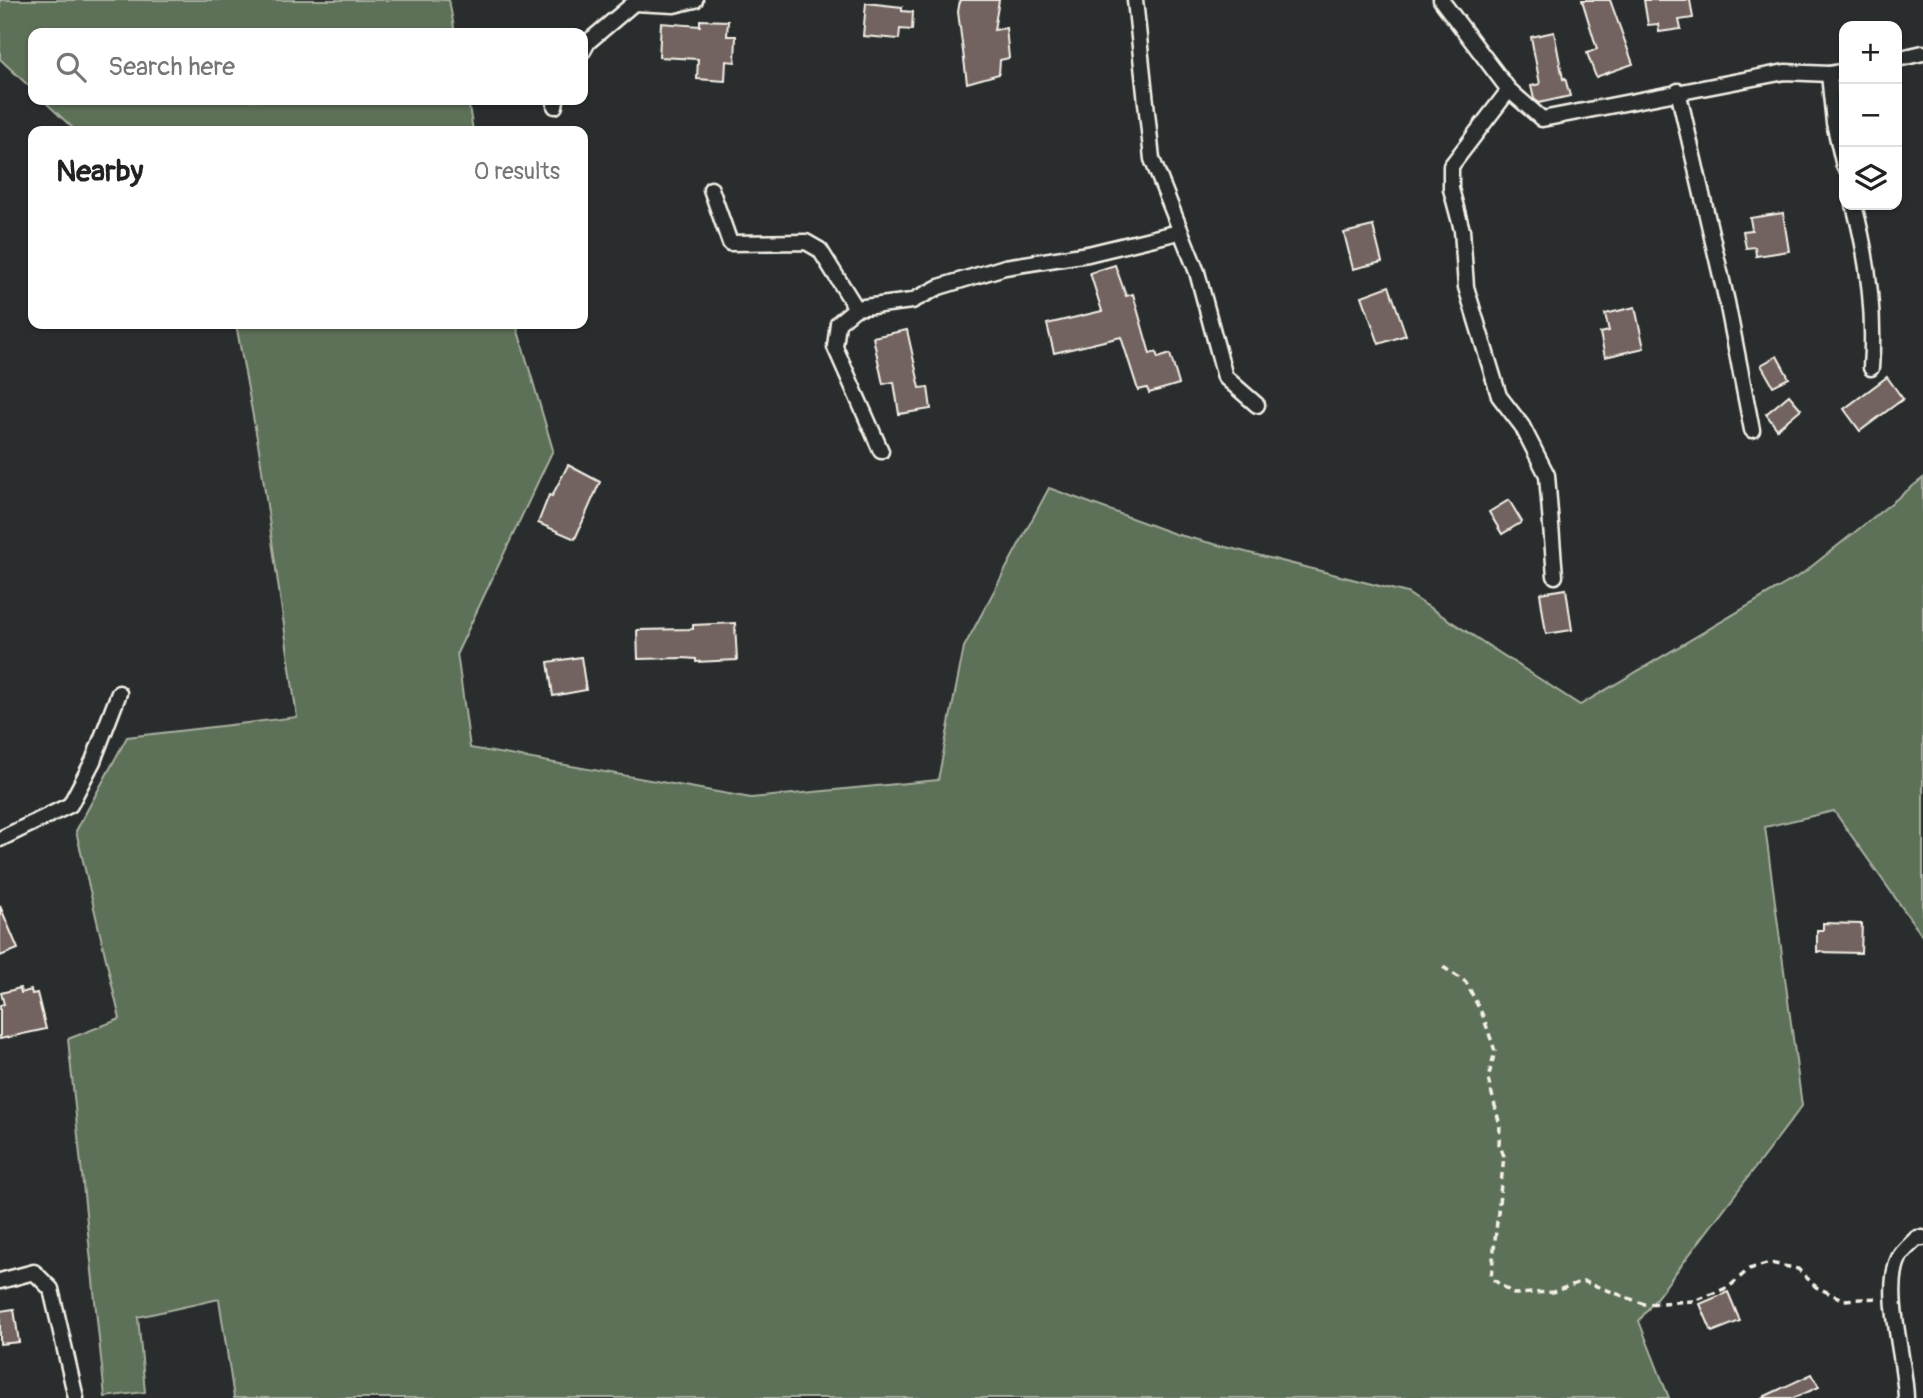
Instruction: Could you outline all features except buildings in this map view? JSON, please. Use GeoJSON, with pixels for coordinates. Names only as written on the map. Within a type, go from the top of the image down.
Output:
{"type":"FeatureCollection","features":[{"type":"Feature","properties":{"kind":"street"},"geometry":{"type":"LineString","coordinates":[[588,42],[634,1],[674,5],[695,0]]}},
{"type":"Feature","properties":{"kind":"street"},"geometry":{"type":"LineString","coordinates":[[1135,0],[1152,159],[1210,315],[1225,377],[1257,405]]}},
{"type":"Feature","properties":{"kind":"street"},"geometry":{"type":"LineString","coordinates":[[1441,0],[1509,90],[1542,118],[1785,72],[1839,72]]}},
{"type":"Feature","properties":{"kind":"street"},"geometry":{"type":"LineString","coordinates":[[1902,58],[1923,53]]}},
{"type":"Feature","properties":{"kind":"street"},"geometry":{"type":"LineString","coordinates":[[1829,74],[1840,147]]}},
{"type":"Feature","properties":{"kind":"street"},"geometry":{"type":"LineString","coordinates":[[1509,90],[1451,166],[1451,189],[1462,230],[1466,288],[1499,396],[1522,426],[1547,475],[1555,576]]}},
{"type":"Feature","properties":{"kind":"street"},"geometry":{"type":"LineString","coordinates":[[1678,91],[1727,302],[1752,430]]}},
{"type":"Feature","properties":{"kind":"street"},"geometry":{"type":"LineString","coordinates":[[711,189],[730,243],[806,242],[820,250],[856,308]]}},
{"type":"Feature","properties":{"kind":"street"},"geometry":{"type":"LineString","coordinates":[[1855,210],[1863,239],[1874,332],[1871,368]]}},
{"type":"Feature","properties":{"kind":"street"},"geometry":{"type":"LineString","coordinates":[[881,451],[835,347],[838,323],[856,308],[912,301],[939,288],[1006,267],[1088,254],[1180,232]]}},
{"type":"Feature","properties":{"kind":"street"},"geometry":{"type":"LineString","coordinates":[[0,839],[70,805],[93,761],[119,694]]}},
{"type":"Feature","properties":{"kind":"street"},"geometry":{"type":"LineString","coordinates":[[1906,1398],[1905,1366],[1891,1297],[1899,1258],[1917,1238],[1923,1238]]}},
{"type":"Feature","properties":{"kind":"street"},"geometry":{"type":"LineString","coordinates":[[0,1281],[34,1272],[51,1289],[76,1398]]}},
{"type":"Feature","properties":{"kind":"path"},"geometry":{"type":"LineString","coordinates":[[1443,967],[1466,982],[1483,1016],[1494,1051],[1488,1079],[1500,1125],[1499,1143],[1504,1156],[1491,1278],[1514,1294],[1553,1292],[1583,1281],[1644,1304],[1694,1301],[1729,1287],[1749,1269],[1770,1263],[1798,1269],[1816,1287],[1844,1300],[1891,1297]]}},
{"type":"Feature","properties":{"kind":"green space"},"geometry":{"type":"Polygon","coordinates":[[[0,0],[449,0],[454,28],[28,28],[28,85],[0,59],[0,0]]]}},
{"type":"Feature","properties":{"kind":"green space"},"geometry":{"type":"Polygon","coordinates":[[[48,105],[469,105],[472,126],[71,126],[48,105]]]}},
{"type":"Feature","properties":{"kind":"green space"},"geometry":{"type":"Polygon","coordinates":[[[237,329],[517,329],[553,450],[457,653],[470,748],[751,798],[938,780],[964,647],[1049,488],[1175,534],[1407,593],[1580,705],[1802,574],[1923,478],[1923,937],[1834,811],[1765,827],[1802,1106],[1639,1321],[1669,1398],[234,1398],[219,1299],[138,1317],[145,1392],[105,1397],[68,1039],[120,1019],[76,831],[127,737],[297,717],[259,449],[237,329]]]}}]}
